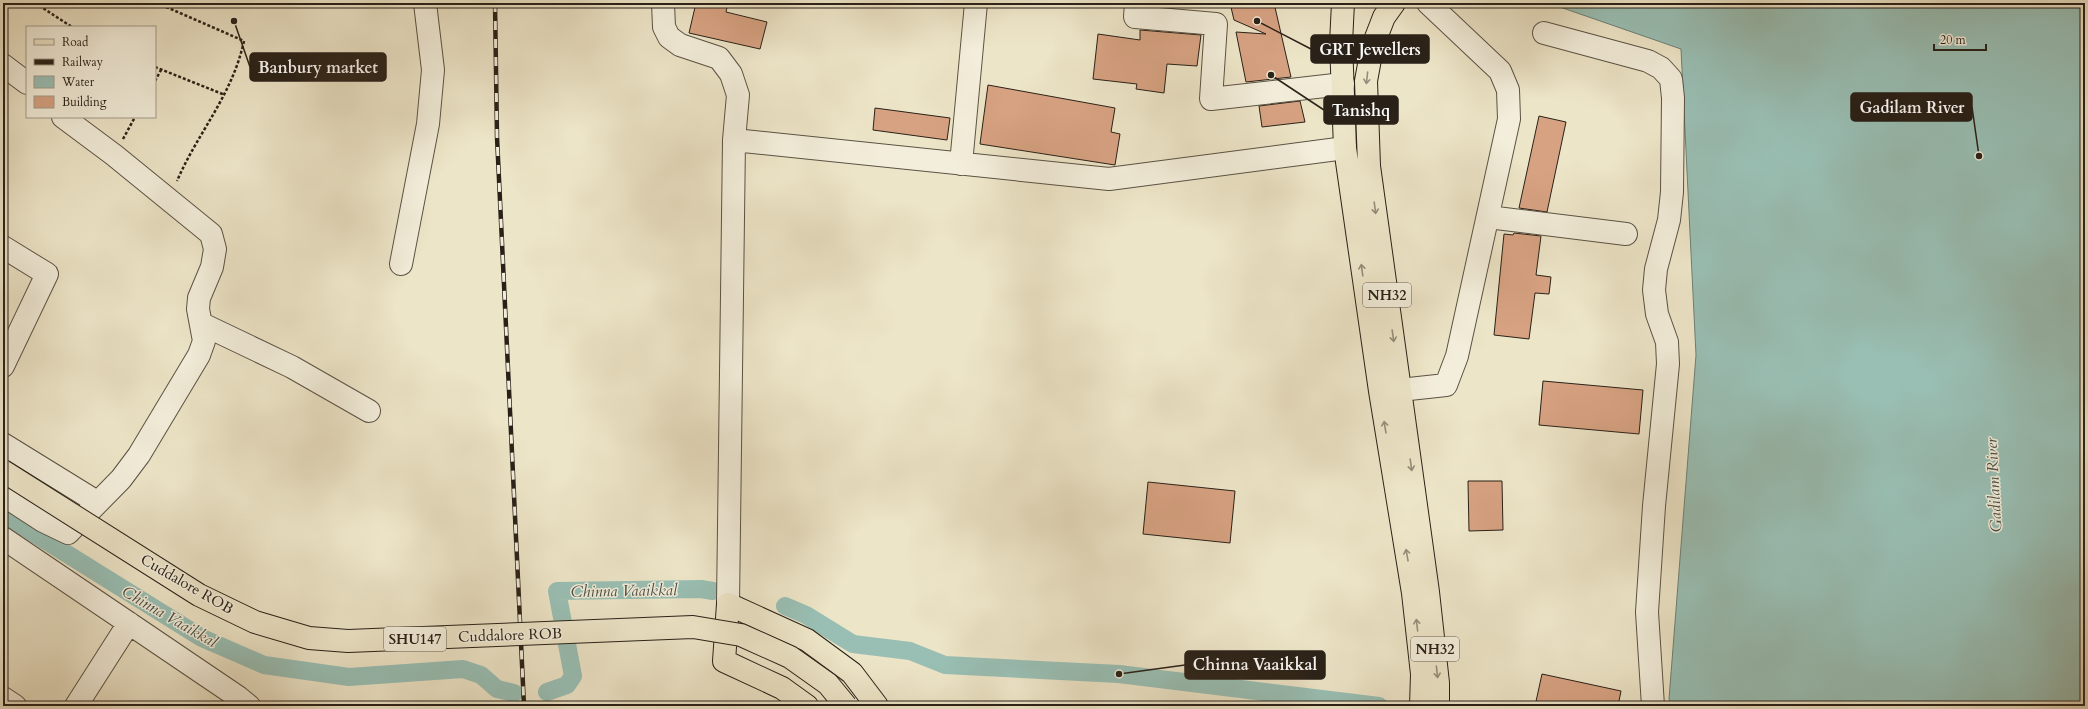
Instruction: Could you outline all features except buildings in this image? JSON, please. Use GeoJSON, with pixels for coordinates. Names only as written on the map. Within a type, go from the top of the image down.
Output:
{"type":"FeatureCollection","features":[{"type":"Feature","properties":{"kind":"main road","name":"NH32"},"geometry":{"type":"LineString","coordinates":[[1343,3],[1342,84],[1345,148],[1378,384],[1413,593],[1422,674],[1421,706]]}},
{"type":"Feature","properties":{"kind":"main road","name":"NH32"},"geometry":{"type":"LineString","coordinates":[[1394,3],[1384,17],[1372,48],[1366,81],[1369,166],[1428,592],[1438,683],[1438,706]]}},
{"type":"Feature","properties":{"kind":"main road","name":"Cuddalore ROB"},"geometry":{"type":"LineString","coordinates":[[3,471],[199,595],[255,622],[309,638],[348,641],[693,627],[741,635],[790,657],[828,684],[846,706]]}},
{"type":"Feature","properties":{"kind":"main road"},"geometry":{"type":"LineString","coordinates":[[807,706],[782,688],[724,661],[728,604],[808,640],[852,673],[877,706]]}},
{"type":"Feature","properties":{"kind":"street"},"geometry":{"type":"LineString","coordinates":[[402,264],[428,124],[432,78],[426,3]]}},
{"type":"Feature","properties":{"kind":"street"},"geometry":{"type":"LineString","coordinates":[[663,3],[664,27],[669,36],[680,45],[719,58],[731,74],[738,95],[734,140],[728,604]]}},
{"type":"Feature","properties":{"kind":"street"},"geometry":{"type":"LineString","coordinates":[[961,164],[976,3]]}},
{"type":"Feature","properties":{"kind":"street"},"geometry":{"type":"LineString","coordinates":[[1136,3],[1135,17],[1216,24],[1211,99],[1342,84]]}},
{"type":"Feature","properties":{"kind":"street"},"geometry":{"type":"LineString","coordinates":[[1400,390],[1446,385],[1457,356],[1509,119],[1508,90],[1500,72],[1428,3]]}},
{"type":"Feature","properties":{"kind":"street"},"geometry":{"type":"LineString","coordinates":[[1544,34],[1648,61],[1661,68],[1672,79],[1672,192],[1669,220],[1656,269],[1654,290],[1658,314],[1667,342],[1668,364],[1654,506],[1647,612],[1653,706]]}},
{"type":"Feature","properties":{"kind":"street"},"geometry":{"type":"LineString","coordinates":[[3,65],[26,82]]}},
{"type":"Feature","properties":{"kind":"street"},"geometry":{"type":"LineString","coordinates":[[3,495],[44,521],[68,533],[121,479],[159,424],[198,355],[204,341],[198,309],[199,298],[212,267],[216,249],[211,234],[114,155],[64,118]]}},
{"type":"Feature","properties":{"kind":"street"},"geometry":{"type":"LineString","coordinates":[[734,140],[1109,178],[1345,148]]}},
{"type":"Feature","properties":{"kind":"street"},"geometry":{"type":"LineString","coordinates":[[1488,217],[1626,234]]}},
{"type":"Feature","properties":{"kind":"street"},"geometry":{"type":"LineString","coordinates":[[3,247],[47,274],[3,366]]}},
{"type":"Feature","properties":{"kind":"street"},"geometry":{"type":"LineString","coordinates":[[202,324],[292,367],[370,411]]}},
{"type":"Feature","properties":{"kind":"street"},"geometry":{"type":"LineString","coordinates":[[3,444],[97,502]]}},
{"type":"Feature","properties":{"kind":"street"},"geometry":{"type":"LineString","coordinates":[[3,538],[129,623],[240,703]]}},
{"type":"Feature","properties":{"kind":"street"},"geometry":{"type":"LineString","coordinates":[[76,706],[129,623]]}},
{"type":"Feature","properties":{"kind":"street"},"geometry":{"type":"LineString","coordinates":[[3,698],[16,706]]}},
{"type":"Feature","properties":{"kind":"path"},"geometry":{"type":"LineString","coordinates":[[35,3],[70,26]]}},
{"type":"Feature","properties":{"kind":"path"},"geometry":{"type":"LineString","coordinates":[[157,3],[244,41],[239,62],[225,95],[186,159],[169,200]]}},
{"type":"Feature","properties":{"kind":"path"},"geometry":{"type":"LineString","coordinates":[[156,67],[225,95]]}},
{"type":"Feature","properties":{"kind":"path"},"geometry":{"type":"LineString","coordinates":[[156,80],[162,70]]}},
{"type":"Feature","properties":{"kind":"path"},"geometry":{"type":"LineString","coordinates":[[114,155],[134,118]]}},
{"type":"Feature","properties":{"kind":"water"},"geometry":{"type":"Polygon","coordinates":[[[1557,3],[2085,3],[2085,706],[1672,706],[1669,699],[1696,355],[1681,49],[1557,6],[1557,3]]]}},
{"type":"Feature","properties":{"kind":"waterway","name":"Chinna Vaaikkal"},"geometry":{"type":"LineString","coordinates":[[3,514],[202,638],[264,665],[349,677],[463,669],[481,675],[497,689],[514,693]]}},
{"type":"Feature","properties":{"kind":"waterway","name":"Chinna Vaaikkal"},"geometry":{"type":"LineString","coordinates":[[547,692],[567,685],[573,676],[557,591],[701,589],[713,591]]}},
{"type":"Feature","properties":{"kind":"waterway","name":"Chinna Vaaikkal"},"geometry":{"type":"LineString","coordinates":[[785,606],[806,615],[853,644],[910,651],[945,665],[1119,674],[1379,706]]}},
{"type":"Feature","properties":{"kind":"railway"},"geometry":{"type":"LineString","coordinates":[[495,3],[497,137],[524,706]]}},
{"type":"Feature","properties":{"kind":"place","name":"Banbury market"},"geometry":{"type":"Point","coordinates":[234,21]}},
{"type":"Feature","properties":{"kind":"place","name":"GRT Jewellers"},"geometry":{"type":"Point","coordinates":[1257,21]}},
{"type":"Feature","properties":{"kind":"place","name":"Tanishq"},"geometry":{"type":"Point","coordinates":[1271,75]}},
{"type":"Feature","properties":{"kind":"place","name":"Gadilam River"},"geometry":{"type":"Point","coordinates":[1979,156]}},
{"type":"Feature","properties":{"kind":"place","name":"Chinna Vaaikkal"},"geometry":{"type":"Point","coordinates":[1119,674]}}]}
